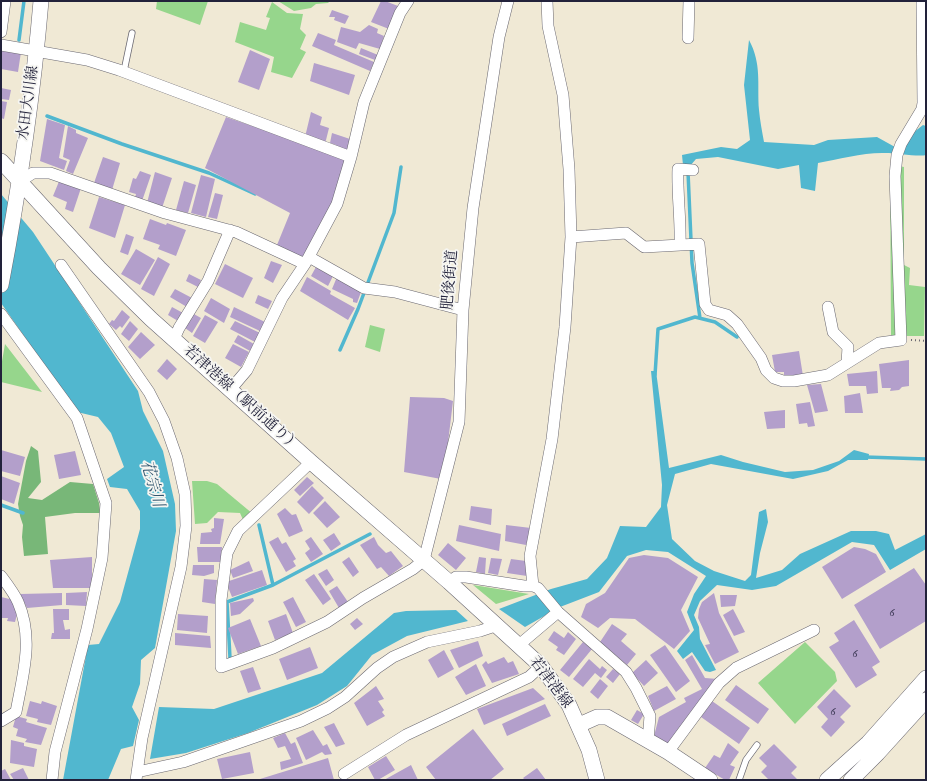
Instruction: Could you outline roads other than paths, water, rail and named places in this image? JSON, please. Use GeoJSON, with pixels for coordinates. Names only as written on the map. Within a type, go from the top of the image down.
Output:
{"type":"FeatureCollection","features":[{"type":"Feature","properties":{"kind":"main road","name":"水田大川線"},"geometry":{"type":"LineString","coordinates":[[1,285],[16,205],[41,1]]}},
{"type":"Feature","properties":{"kind":"main road","name":"若津港線（駅前通り）"},"geometry":{"type":"LineString","coordinates":[[1,161],[98,268],[151,319],[311,462],[475,605]]}},
{"type":"Feature","properties":{"kind":"main road","name":"若津港線"},"geometry":{"type":"LineString","coordinates":[[475,605],[541,666],[570,705],[589,750],[597,780]]}},
{"type":"Feature","properties":{"kind":"main road"},"geometry":{"type":"LineString","coordinates":[[827,780],[868,743],[926,678]]}},
{"type":"Feature","properties":{"kind":"main road"},"geometry":{"type":"LineString","coordinates":[[851,780],[878,753],[926,700]]}},
{"type":"Feature","properties":{"kind":"main road"},"geometry":{"type":"LineString","coordinates":[[579,725],[597,717],[607,717],[668,752],[710,780]]}},
{"type":"Feature","properties":{"kind":"street"},"geometry":{"type":"LineString","coordinates":[[1,32],[4,1]]}},
{"type":"Feature","properties":{"kind":"street"},"geometry":{"type":"LineString","coordinates":[[230,390],[247,370],[282,298],[307,260],[337,204],[351,157],[364,102],[400,13],[408,1]]}},
{"type":"Feature","properties":{"kind":"street","name":"肥後街道"},"geometry":{"type":"LineString","coordinates":[[424,560],[459,422],[463,310],[473,208],[499,37],[508,1]]}},
{"type":"Feature","properties":{"kind":"street"},"geometry":{"type":"LineString","coordinates":[[547,1],[548,26],[563,95],[569,169],[571,237],[565,327],[552,439],[530,556],[535,587],[558,612],[626,672],[650,716],[648,741]]}},
{"type":"Feature","properties":{"kind":"street"},"geometry":{"type":"LineString","coordinates":[[688,38],[689,1]]}},
{"type":"Feature","properties":{"kind":"street"},"geometry":{"type":"LineString","coordinates":[[571,237],[626,233],[644,247],[699,244],[705,304],[709,310],[727,315],[737,324],[761,358],[766,370],[774,378],[783,381],[794,381],[828,375],[880,343],[901,340],[895,176],[899,150],[924,103],[922,1]]}},
{"type":"Feature","properties":{"kind":"street"},"geometry":{"type":"LineString","coordinates":[[1,45],[87,60],[124,71],[351,157]]}},
{"type":"Feature","properties":{"kind":"street"},"geometry":{"type":"LineString","coordinates":[[682,245],[677,185],[678,169],[689,170]]}},
{"type":"Feature","properties":{"kind":"street"},"geometry":{"type":"LineString","coordinates":[[19,182],[33,174],[50,172],[165,213],[230,230],[307,260],[366,288],[395,292],[463,310]]}},
{"type":"Feature","properties":{"kind":"street"},"geometry":{"type":"LineString","coordinates":[[174,339],[179,328],[208,281],[230,230]]}},
{"type":"Feature","properties":{"kind":"street"},"geometry":{"type":"LineString","coordinates":[[61,265],[150,392],[164,421],[177,458],[185,494],[186,526],[181,567],[143,733],[137,776],[183,762],[301,721],[328,708],[345,697],[377,668],[393,656],[427,642],[480,631],[494,622]]}},
{"type":"Feature","properties":{"kind":"street"},"geometry":{"type":"LineString","coordinates":[[828,307],[833,332],[848,347],[847,363]]}},
{"type":"Feature","properties":{"kind":"street"},"geometry":{"type":"LineString","coordinates":[[1,314],[76,418],[106,503],[102,558],[87,630],[54,752],[52,780]]}},
{"type":"Feature","properties":{"kind":"street"},"geometry":{"type":"LineString","coordinates":[[311,462],[238,531],[227,553],[221,600],[221,667],[273,648],[326,622],[363,598],[413,569],[424,560]]}},
{"type":"Feature","properties":{"kind":"street"},"geometry":{"type":"LineString","coordinates":[[1,576],[18,600],[24,617],[27,635],[26,658],[16,712],[1,721]]}},
{"type":"Feature","properties":{"kind":"street"},"geometry":{"type":"LineString","coordinates":[[449,582],[456,577],[466,577],[535,587]]}},
{"type":"Feature","properties":{"kind":"street"},"geometry":{"type":"LineString","coordinates":[[519,645],[558,612]]}},
{"type":"Feature","properties":{"kind":"street"},"geometry":{"type":"LineString","coordinates":[[668,752],[719,683],[736,668],[814,630]]}},
{"type":"Feature","properties":{"kind":"street"},"geometry":{"type":"LineString","coordinates":[[344,774],[406,735],[529,677],[541,666]]}},
{"type":"Feature","properties":{"kind":"lane"},"geometry":{"type":"LineString","coordinates":[[124,71],[132,33]]}},
{"type":"Feature","properties":{"kind":"lane"},"geometry":{"type":"LineString","coordinates":[[739,780],[746,760],[757,746]]}},
{"type":"Feature","properties":{"kind":"water"},"geometry":{"type":"Polygon","coordinates":[[[749,40],[756,57],[760,122],[764,142],[814,145],[828,140],[877,137],[895,147],[923,125],[926,126],[926,155],[918,156],[878,153],[852,156],[818,163],[815,191],[801,188],[799,165],[778,169],[718,157],[696,159],[690,166],[683,165],[682,155],[721,147],[737,149],[750,140],[744,85],[749,40]]]}},
{"type":"Feature","properties":{"kind":"water","name":"花宗川"},"geometry":{"type":"Polygon","coordinates":[[[1,194],[33,232],[138,391],[143,411],[163,451],[175,504],[176,531],[155,648],[141,660],[140,684],[132,707],[139,720],[133,746],[121,749],[108,780],[63,780],[88,645],[99,644],[120,602],[140,529],[140,511],[127,489],[110,487],[107,479],[124,467],[111,433],[98,417],[77,412],[1,303],[1,194]]]}},
{"type":"Feature","properties":{"kind":"water"},"geometry":{"type":"Polygon","coordinates":[[[651,371],[656,371],[669,468],[721,455],[785,472],[813,470],[839,461],[854,450],[869,454],[868,460],[848,460],[828,471],[793,479],[711,464],[675,474],[667,505],[672,539],[695,561],[714,571],[745,581],[751,575],[759,512],[766,509],[768,522],[760,553],[756,578],[782,570],[800,554],[851,531],[876,531],[889,534],[895,550],[926,534],[926,549],[890,570],[874,545],[852,542],[776,586],[752,590],[717,585],[700,601],[694,615],[699,627],[700,639],[716,670],[710,672],[705,671],[692,652],[683,659],[677,651],[694,630],[687,612],[694,594],[706,576],[668,552],[646,550],[627,556],[599,592],[560,607],[525,627],[499,609],[551,589],[587,579],[607,558],[620,526],[646,527],[661,507],[662,485],[651,371]]]}},
{"type":"Feature","properties":{"kind":"water"},"geometry":{"type":"Polygon","coordinates":[[[456,610],[468,621],[407,636],[372,655],[347,686],[317,705],[248,733],[186,753],[150,759],[159,707],[214,709],[322,673],[394,613],[406,611],[456,610]]]}},
{"type":"Feature","properties":{"kind":"waterway"},"geometry":{"type":"LineString","coordinates":[[19,40],[24,1]]}},
{"type":"Feature","properties":{"kind":"waterway"},"geometry":{"type":"LineString","coordinates":[[47,116],[122,144],[209,173],[255,194]]}},
{"type":"Feature","properties":{"kind":"waterway"},"geometry":{"type":"LineString","coordinates":[[340,350],[358,309],[394,213],[401,167]]}},
{"type":"Feature","properties":{"kind":"waterway"},"geometry":{"type":"LineString","coordinates":[[688,172],[692,263],[700,318]]}},
{"type":"Feature","properties":{"kind":"waterway"},"geometry":{"type":"LineString","coordinates":[[655,375],[658,329],[695,317],[715,322],[737,337]]}},
{"type":"Feature","properties":{"kind":"waterway"},"geometry":{"type":"LineString","coordinates":[[865,457],[926,459]]}},
{"type":"Feature","properties":{"kind":"waterway"},"geometry":{"type":"LineString","coordinates":[[1,505],[23,513]]}},
{"type":"Feature","properties":{"kind":"waterway"},"geometry":{"type":"LineString","coordinates":[[259,525],[273,585]]}},
{"type":"Feature","properties":{"kind":"waterway"},"geometry":{"type":"LineString","coordinates":[[230,658],[227,602],[273,585],[370,534]]}}]}
